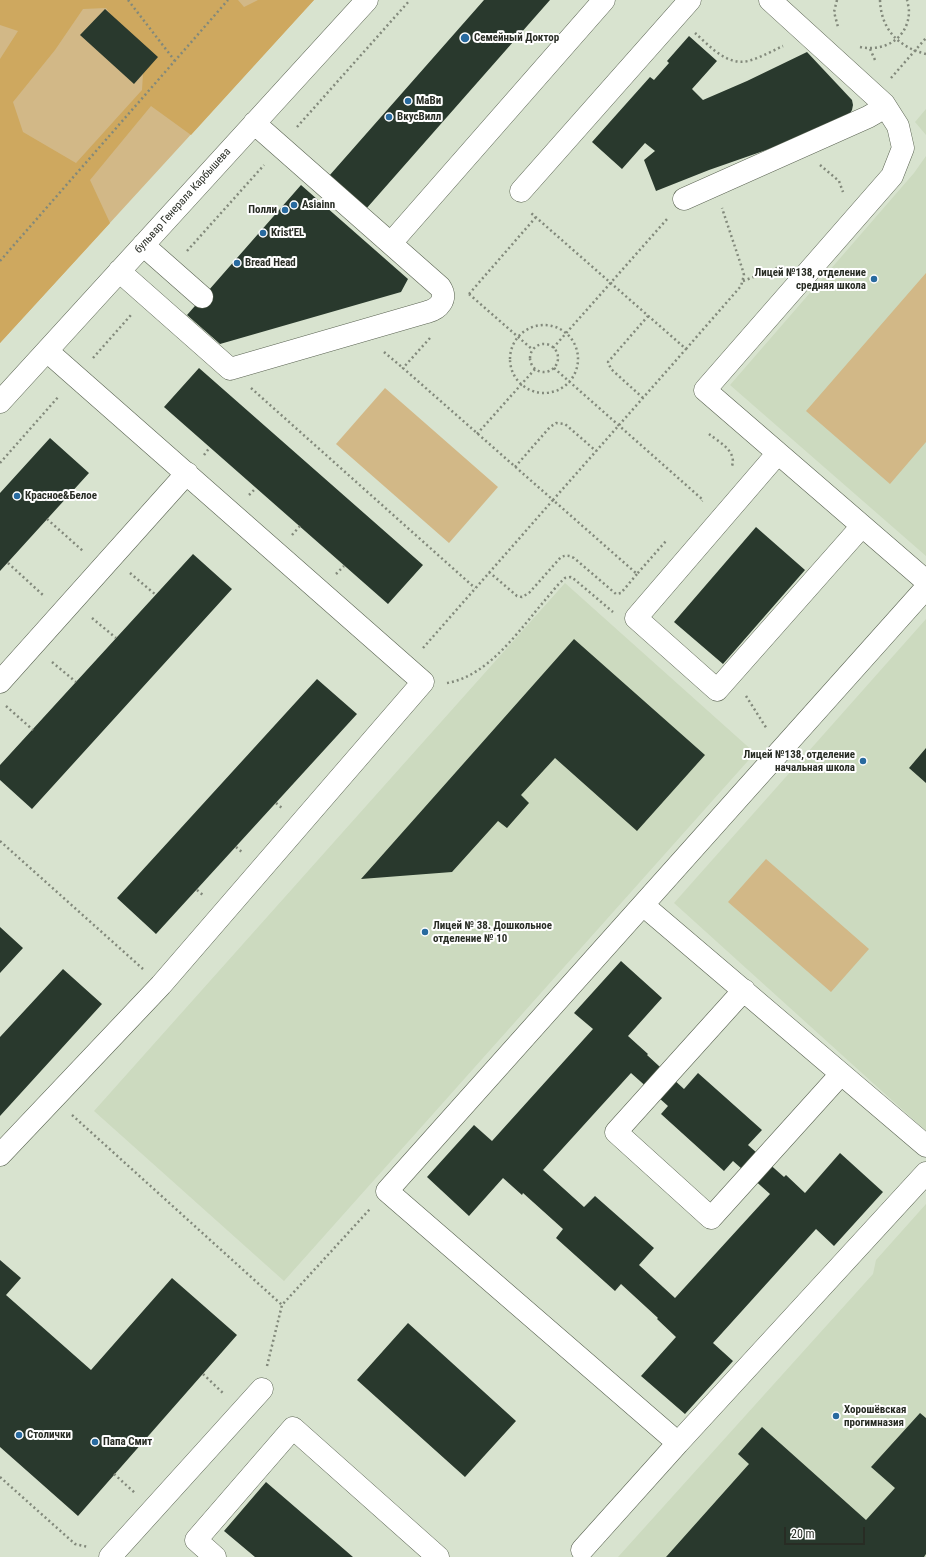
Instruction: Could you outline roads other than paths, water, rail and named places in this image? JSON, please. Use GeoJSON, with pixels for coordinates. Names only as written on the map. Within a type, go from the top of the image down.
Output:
{"type":"FeatureCollection","features":[{"type":"Feature","properties":{"kind":"street","name":"бульвар Генерала Карбышева"},"geometry":{"type":"LineString","coordinates":[[0,402],[367,0]]}},
{"type":"Feature","properties":{"kind":"street"},"geometry":{"type":"LineString","coordinates":[[390,243],[604,0]]}},
{"type":"Feature","properties":{"kind":"street"},"geometry":{"type":"LineString","coordinates":[[770,0],[884,104],[898,126],[903,148],[892,176],[705,390],[926,581]]}},
{"type":"Feature","properties":{"kind":"street"},"geometry":{"type":"LineString","coordinates":[[521,191],[682,8]]}},
{"type":"Feature","properties":{"kind":"street"},"geometry":{"type":"LineString","coordinates":[[684,199],[872,115],[884,104]]}},
{"type":"Feature","properties":{"kind":"street"},"geometry":{"type":"LineString","coordinates":[[119,271],[230,369],[427,312],[437,307],[444,296],[440,287],[254,123]]}},
{"type":"Feature","properties":{"kind":"street"},"geometry":{"type":"LineString","coordinates":[[143,245],[202,297]]}},
{"type":"Feature","properties":{"kind":"street"},"geometry":{"type":"LineString","coordinates":[[0,1155],[161,985],[423,682],[47,350]]}},
{"type":"Feature","properties":{"kind":"street"},"geometry":{"type":"LineString","coordinates":[[778,453],[636,618],[717,690],[862,526]]}},
{"type":"Feature","properties":{"kind":"street"},"geometry":{"type":"LineString","coordinates":[[0,682],[187,473]]}},
{"type":"Feature","properties":{"kind":"street"},"geometry":{"type":"LineString","coordinates":[[678,1443],[387,1191],[926,588]]}},
{"type":"Feature","properties":{"kind":"street"},"geometry":{"type":"LineString","coordinates":[[642,905],[926,1146]]}},
{"type":"Feature","properties":{"kind":"street"},"geometry":{"type":"LineString","coordinates":[[744,990],[616,1132],[711,1218],[841,1074]]}},
{"type":"Feature","properties":{"kind":"street"},"geometry":{"type":"LineString","coordinates":[[582,1550],[678,1443],[926,1173]]}},
{"type":"Feature","properties":{"kind":"street"},"geometry":{"type":"LineString","coordinates":[[112,1555],[262,1388]]}},
{"type":"Feature","properties":{"kind":"street"},"geometry":{"type":"LineString","coordinates":[[215,1557],[196,1540],[293,1428],[438,1557]]}},
{"type":"Feature","properties":{"kind":"place","name":"Семейный Доктор"},"geometry":{"type":"Point","coordinates":[465,38]}},
{"type":"Feature","properties":{"kind":"place","name":"МаВи"},"geometry":{"type":"Point","coordinates":[408,101]}},
{"type":"Feature","properties":{"kind":"place","name":"ВкусВилл"},"geometry":{"type":"Point","coordinates":[389,117]}},
{"type":"Feature","properties":{"kind":"place","name":"Asiainn"},"geometry":{"type":"Point","coordinates":[294,205]}},
{"type":"Feature","properties":{"kind":"place","name":"Полли"},"geometry":{"type":"Point","coordinates":[285,210]}},
{"type":"Feature","properties":{"kind":"place","name":"Krist'EL"},"geometry":{"type":"Point","coordinates":[263,233]}},
{"type":"Feature","properties":{"kind":"place","name":"Bread Head"},"geometry":{"type":"Point","coordinates":[237,263]}},
{"type":"Feature","properties":{"kind":"place","name":"Лицей №138, отделение средняя школа"},"geometry":{"type":"Point","coordinates":[874,279]}},
{"type":"Feature","properties":{"kind":"place","name":"Красное&Белое"},"geometry":{"type":"Point","coordinates":[17,496]}},
{"type":"Feature","properties":{"kind":"place","name":"Лицей №138, отделение начальная школа"},"geometry":{"type":"Point","coordinates":[863,761]}},
{"type":"Feature","properties":{"kind":"place","name":"Лицей № 38. Дошкольное отделение № 10"},"geometry":{"type":"Point","coordinates":[425,932]}},
{"type":"Feature","properties":{"kind":"place","name":"Хорошёвская прогимназия"},"geometry":{"type":"Point","coordinates":[836,1416]}},
{"type":"Feature","properties":{"kind":"place","name":"Столички"},"geometry":{"type":"Point","coordinates":[19,1435]}},
{"type":"Feature","properties":{"kind":"place","name":"Папа Смит"},"geometry":{"type":"Point","coordinates":[95,1442]}}]}
